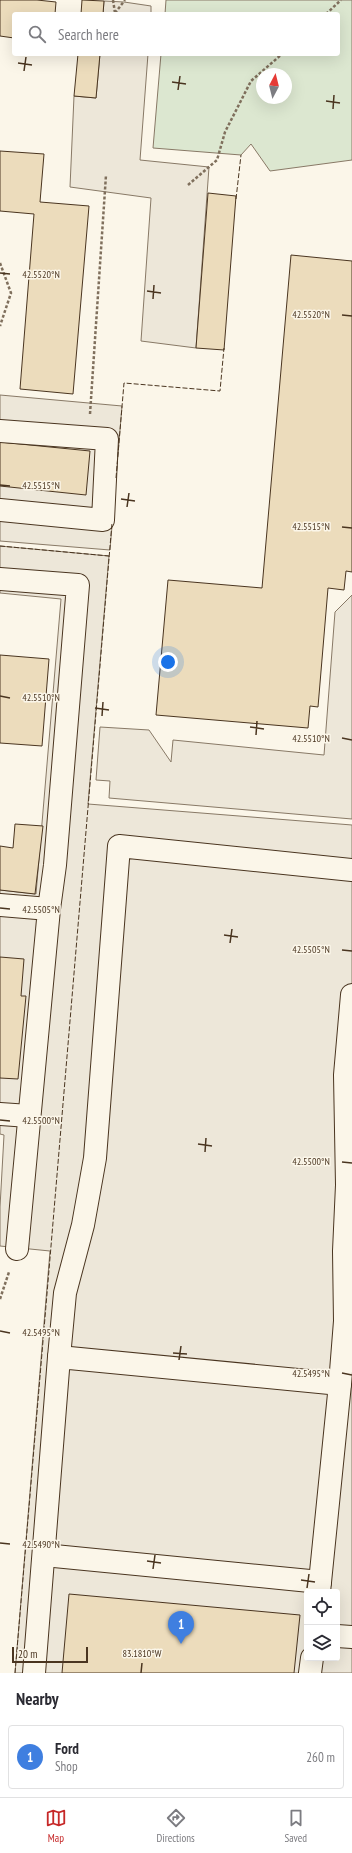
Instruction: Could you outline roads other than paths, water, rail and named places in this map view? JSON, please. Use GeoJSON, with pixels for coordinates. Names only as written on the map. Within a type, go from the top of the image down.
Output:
{"type":"FeatureCollection","features":[{"type":"Feature","properties":{"kind":"lane"},"geometry":{"type":"LineString","coordinates":[[0,430],[107,439],[103,520],[0,510]]}},
{"type":"Feature","properties":{"kind":"lane"},"geometry":{"type":"LineString","coordinates":[[0,578],[78,585],[55,865],[49,909],[17,1249]]}},
{"type":"Feature","properties":{"kind":"lane"},"geometry":{"type":"LineString","coordinates":[[34,1673],[64,1293],[83,1225],[95,1158],[119,846],[352,870]]}},
{"type":"Feature","properties":{"kind":"lane"},"geometry":{"type":"LineString","coordinates":[[0,906],[49,909]]}},
{"type":"Feature","properties":{"kind":"lane"},"geometry":{"type":"LineString","coordinates":[[44,1555],[319,1587],[345,1321],[344,1251],[347,1185],[345,1075],[352,995]]}},
{"type":"Feature","properties":{"kind":"lane"},"geometry":{"type":"LineString","coordinates":[[0,1114],[29,1116]]}},
{"type":"Feature","properties":{"kind":"lane"},"geometry":{"type":"LineString","coordinates":[[59,1357],[340,1384]]}},
{"type":"Feature","properties":{"kind":"lane"},"geometry":{"type":"LineString","coordinates":[[340,1636],[352,1637]]}},
{"type":"Feature","properties":{"kind":"lane"},"geometry":{"type":"LineString","coordinates":[[310,1673],[312,1661]]}},
{"type":"Feature","properties":{"kind":"place","name":"Ford"},"geometry":{"type":"Point","coordinates":[181,1644]}}]}
